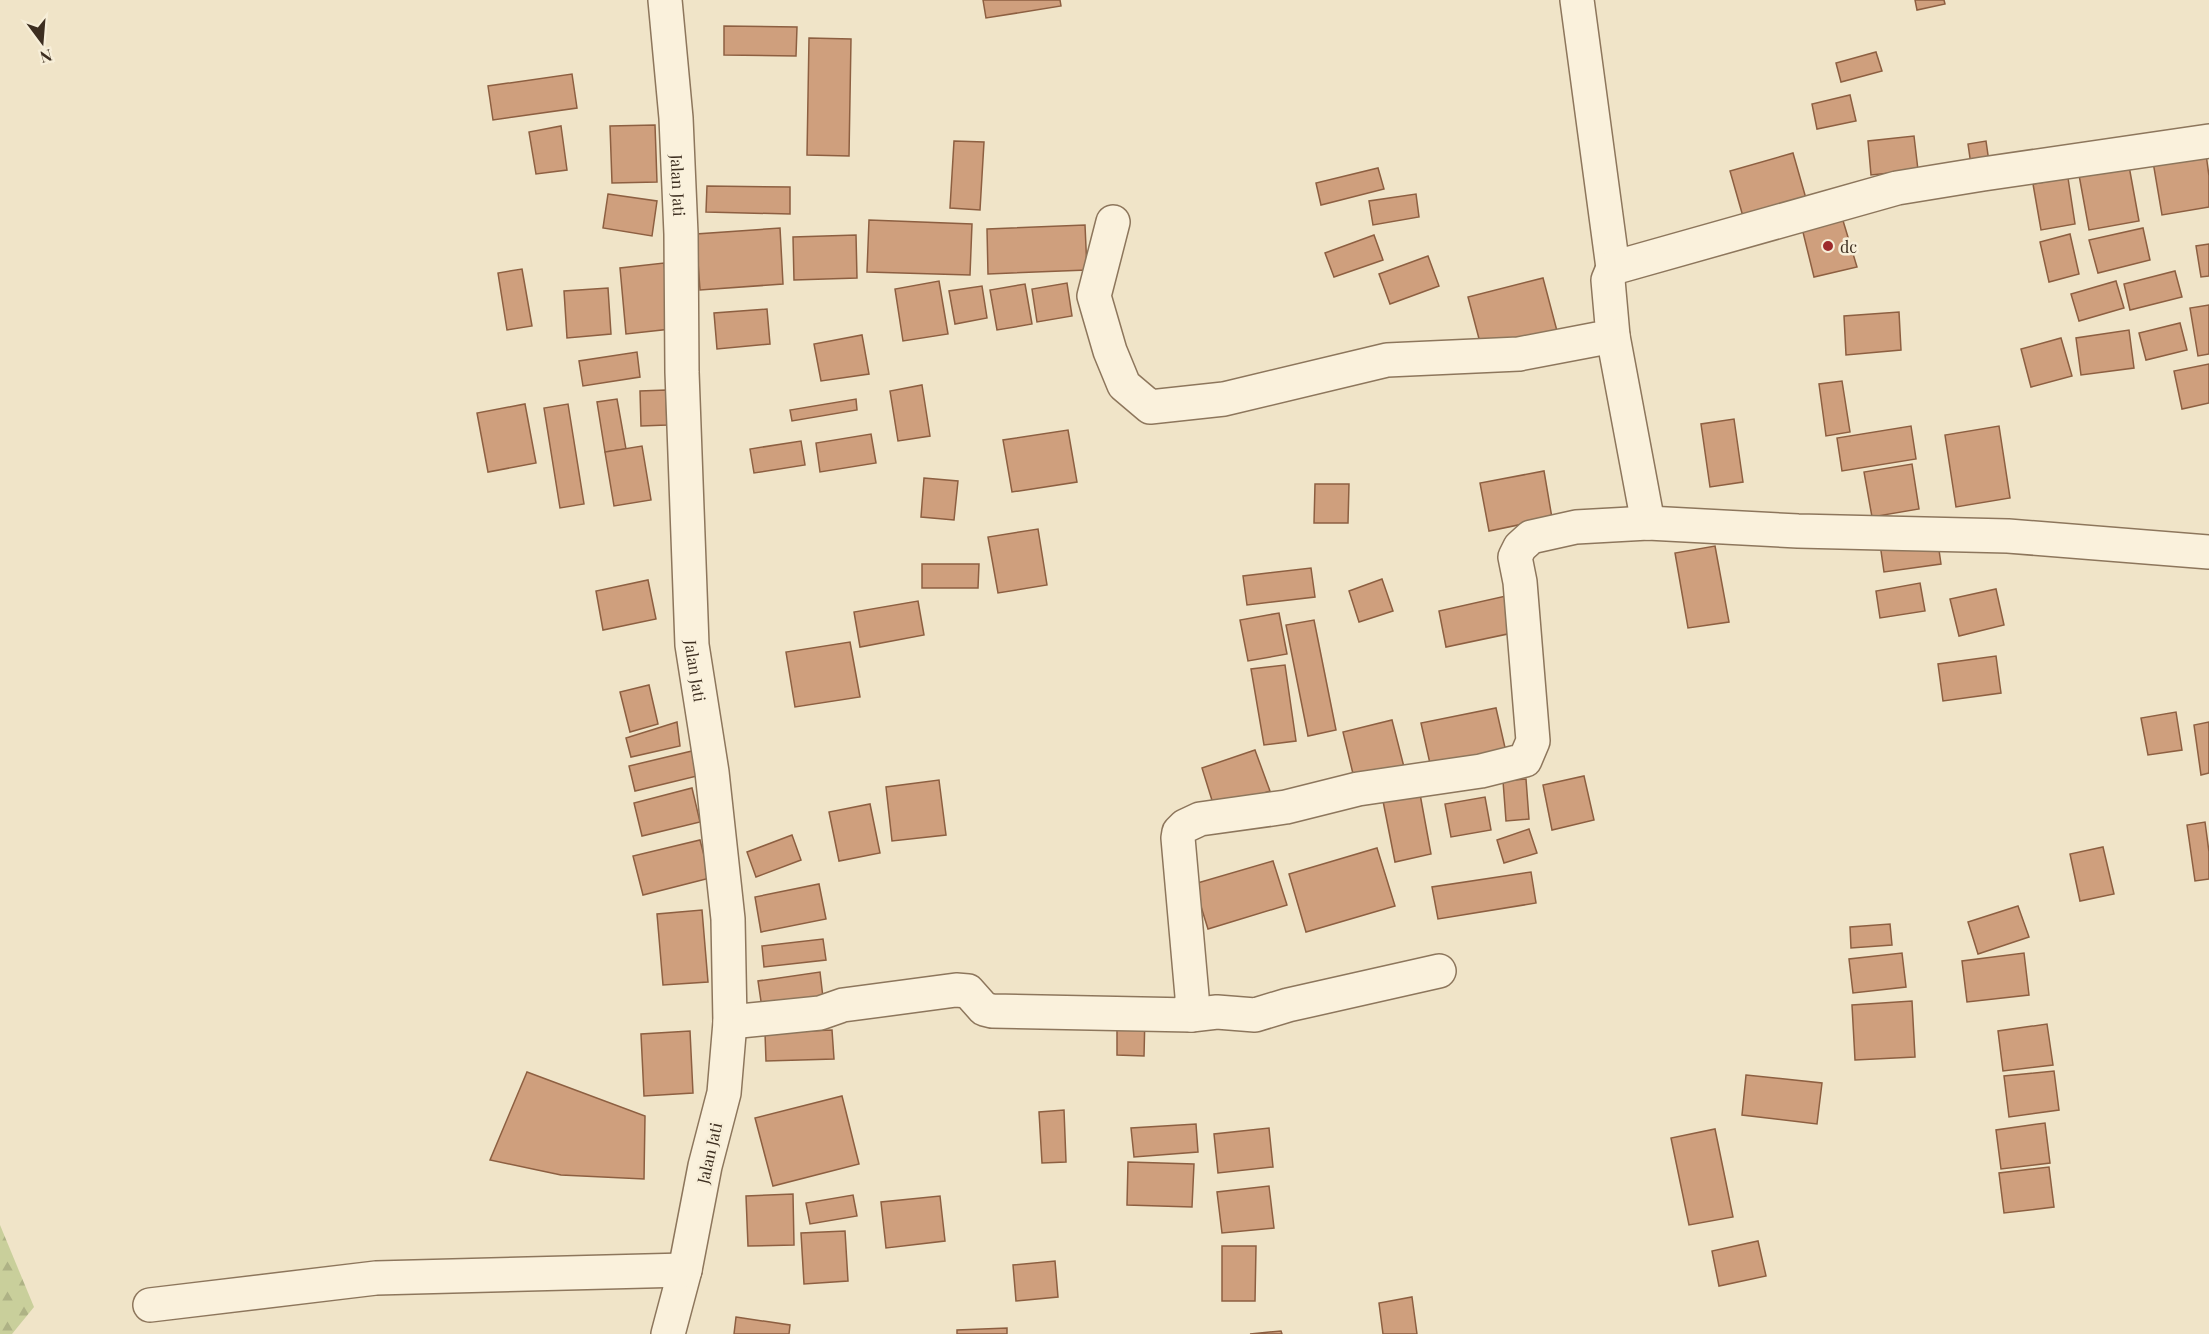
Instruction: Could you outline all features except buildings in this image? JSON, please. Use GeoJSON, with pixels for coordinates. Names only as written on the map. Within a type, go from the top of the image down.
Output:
{"type":"FeatureCollection","features":[{"type":"Feature","properties":{"kind":"street","name":"Jalan Jati"},"geometry":{"type":"LineString","coordinates":[[665,0],[676,118],[692,645],[712,772],[728,919],[730,1022],[724,1093],[705,1166],[685,1270],[668,1334]]}},
{"type":"Feature","properties":{"kind":"street"},"geometry":{"type":"LineString","coordinates":[[1577,0],[1613,268]]}},
{"type":"Feature","properties":{"kind":"street"},"geometry":{"type":"LineString","coordinates":[[1648,523],[1613,336],[1608,280],[1613,268],[1897,188],[2209,141]]}},
{"type":"Feature","properties":{"kind":"street"},"geometry":{"type":"LineString","coordinates":[[1113,222],[1095,297],[1110,351],[1124,385],[1149,407],[1224,399],[1387,360],[1519,354],[1613,336]]}},
{"type":"Feature","properties":{"kind":"street"},"geometry":{"type":"LineString","coordinates":[[1191,1015],[1192,996],[1179,832],[1185,826],[1200,819],[1286,807],[1358,789],[1481,771],[1525,760],[1533,741],[1520,582],[1515,557],[1520,547],[1531,537],[1576,527],[1648,523],[1798,531],[2008,536],[2209,552]]}},
{"type":"Feature","properties":{"kind":"street"},"geometry":{"type":"LineString","coordinates":[[730,1022],[820,1013],[843,1005],[956,990],[968,991],[984,1009],[992,1011],[1191,1015],[1217,1012],[1255,1015],[1288,1005],[1439,971]]}},
{"type":"Feature","properties":{"kind":"street"},"geometry":{"type":"LineString","coordinates":[[150,1305],[376,1278],[685,1270]]}},
{"type":"Feature","properties":{"kind":"green space"},"geometry":{"type":"Polygon","coordinates":[[[0,1225],[34,1307],[12,1334],[0,1334],[0,1225]]]}},
{"type":"Feature","properties":{"kind":"place","name":"dc"},"geometry":{"type":"Point","coordinates":[1828,246]}}]}
